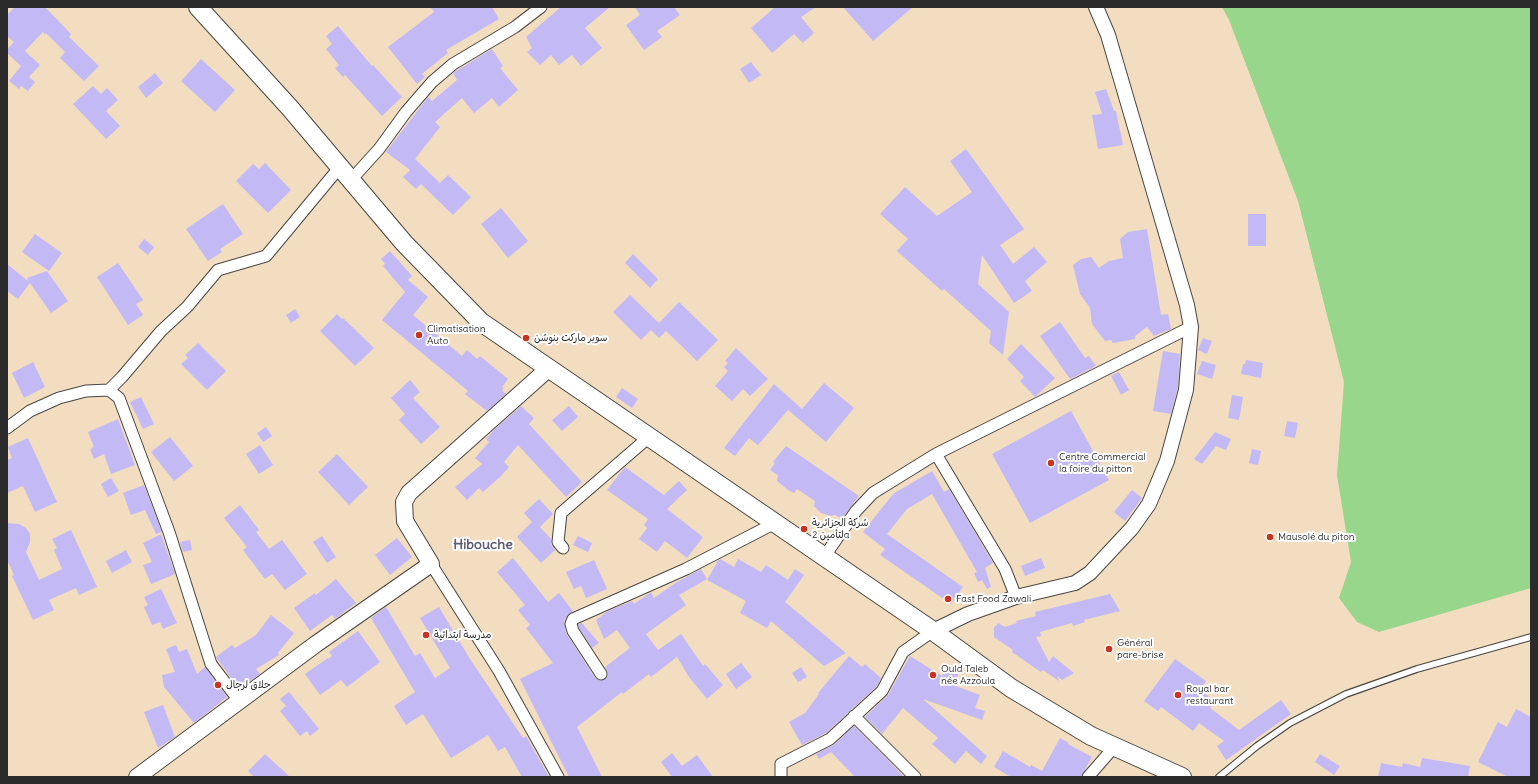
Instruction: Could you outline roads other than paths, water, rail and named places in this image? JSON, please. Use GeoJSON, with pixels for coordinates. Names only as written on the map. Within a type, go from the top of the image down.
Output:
{"type":"FeatureCollection","features":[{"type":"Feature","properties":{"kind":"main road"},"geometry":{"type":"LineString","coordinates":[[198,7],[290,108],[344,174],[404,243],[481,322],[933,631],[1010,688],[1091,736],[1182,777]]}},
{"type":"Feature","properties":{"kind":"main road"},"geometry":{"type":"LineString","coordinates":[[136,777],[240,702],[316,644],[431,564],[405,521],[404,502],[409,493],[548,369]]}},
{"type":"Feature","properties":{"kind":"street"},"geometry":{"type":"LineString","coordinates":[[109,390],[161,331],[187,307],[218,270],[266,256],[344,174],[379,149],[432,82],[453,64],[515,27],[541,7]]}},
{"type":"Feature","properties":{"kind":"street"},"geometry":{"type":"LineString","coordinates":[[781,777],[781,764],[830,739],[882,691],[903,652],[933,631],[968,614],[1016,597],[1074,583],[1090,573],[1132,528],[1148,504],[1168,462],[1186,390],[1191,327],[1187,305],[1108,35],[1096,7]]}},
{"type":"Feature","properties":{"kind":"street"},"geometry":{"type":"LineString","coordinates":[[824,557],[856,511],[873,493],[936,454],[1191,327]]}},
{"type":"Feature","properties":{"kind":"street"},"geometry":{"type":"LineString","coordinates":[[7,428],[30,411],[58,398],[86,391],[109,390],[119,398],[169,532],[211,664],[240,702]]}},
{"type":"Feature","properties":{"kind":"street"},"geometry":{"type":"LineString","coordinates":[[563,548],[558,542],[561,513],[649,437]]}},
{"type":"Feature","properties":{"kind":"street"},"geometry":{"type":"LineString","coordinates":[[936,454],[1005,569],[1016,597]]}},
{"type":"Feature","properties":{"kind":"street"},"geometry":{"type":"LineString","coordinates":[[601,674],[572,631],[571,624],[573,619],[686,569],[775,523]]}},
{"type":"Feature","properties":{"kind":"street"},"geometry":{"type":"LineString","coordinates":[[431,564],[500,671],[558,777]]}},
{"type":"Feature","properties":{"kind":"street"},"geometry":{"type":"LineString","coordinates":[[854,716],[915,777]]}},
{"type":"Feature","properties":{"kind":"street"},"geometry":{"type":"LineString","coordinates":[[1088,777],[1115,746]]}},
{"type":"Feature","properties":{"kind":"lane"},"geometry":{"type":"LineString","coordinates":[[1220,777],[1257,746],[1290,722],[1346,694],[1417,669],[1531,636]]}},
{"type":"Feature","properties":{"kind":"place","name":"Climatisation Auto"},"geometry":{"type":"Point","coordinates":[419,335]}},
{"type":"Feature","properties":{"kind":"place","name":"سوبر ماركت بنوشن"},"geometry":{"type":"Point","coordinates":[526,338]}},
{"type":"Feature","properties":{"kind":"place","name":"Centre Commercial la foire du pitton"},"geometry":{"type":"Point","coordinates":[1051,463]}},
{"type":"Feature","properties":{"kind":"place","name":"شركة الجزائرية لتأمين 2a"},"geometry":{"type":"Point","coordinates":[804,529]}},
{"type":"Feature","properties":{"kind":"place","name":"Mausolé du piton"},"geometry":{"type":"Point","coordinates":[1270,537]}},
{"type":"Feature","properties":{"kind":"place","name":"Fast Food Zawali"},"geometry":{"type":"Point","coordinates":[948,599]}},
{"type":"Feature","properties":{"kind":"place","name":"مدرسة ابتدائية"},"geometry":{"type":"Point","coordinates":[426,635]}},
{"type":"Feature","properties":{"kind":"place","name":"Général pare-brise"},"geometry":{"type":"Point","coordinates":[1109,649]}},
{"type":"Feature","properties":{"kind":"place","name":"Ould Taleb née Azzoula"},"geometry":{"type":"Point","coordinates":[933,675]}},
{"type":"Feature","properties":{"kind":"place","name":"حلاق لرجال"},"geometry":{"type":"Point","coordinates":[218,685]}},
{"type":"Feature","properties":{"kind":"place","name":"Royal bar restaurant"},"geometry":{"type":"Point","coordinates":[1178,695]}},
{"type":"Feature","properties":{"kind":"district","name":"Hibouche"},"geometry":{"type":"Point","coordinates":[483,545]}}]}
